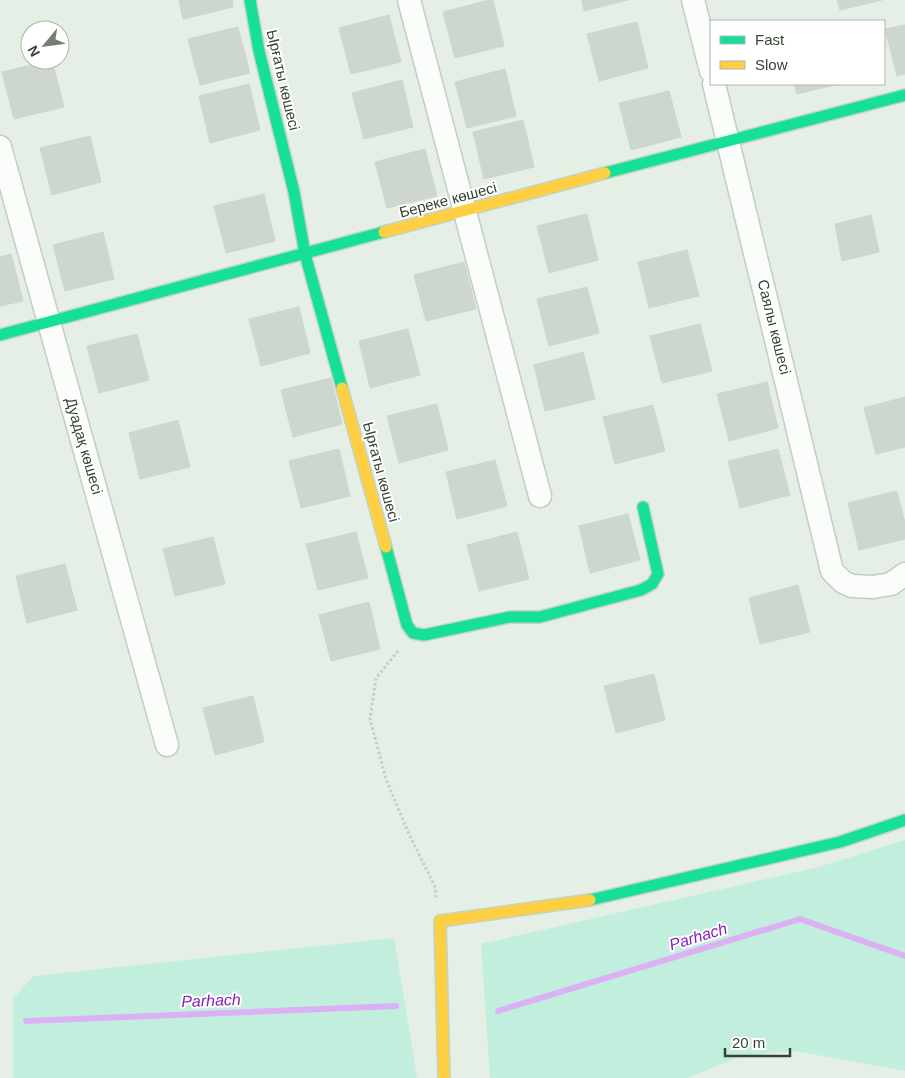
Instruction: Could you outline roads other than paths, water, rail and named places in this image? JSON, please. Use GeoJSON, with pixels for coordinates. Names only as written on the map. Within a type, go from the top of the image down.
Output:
{"type":"FeatureCollection","features":[{"type":"Feature","properties":{"kind":"street","name":"Ырғаты көшесі"},"geometry":{"type":"LineString","coordinates":[[250,0],[259,51],[294,192],[305,254],[407,625],[413,633],[424,635],[510,617],[540,617],[641,590],[652,584],[658,574],[643,507]]}},
{"type":"Feature","properties":{"kind":"street"},"geometry":{"type":"LineString","coordinates":[[409,0],[540,496]]}},
{"type":"Feature","properties":{"kind":"street"},"geometry":{"type":"LineString","coordinates":[[693,0],[710,68]]}},
{"type":"Feature","properties":{"kind":"street","name":"Саялы көшесі"},"geometry":{"type":"LineString","coordinates":[[714,85],[832,571],[843,582],[852,586],[872,587],[891,584],[905,574]]}},
{"type":"Feature","properties":{"kind":"street","name":"Береке көшесі"},"geometry":{"type":"LineString","coordinates":[[0,335],[464,210],[905,95]]}},
{"type":"Feature","properties":{"kind":"street","name":"Дуадақ көшесі"},"geometry":{"type":"LineString","coordinates":[[0,147],[167,745]]}},
{"type":"Feature","properties":{"kind":"street"},"geometry":{"type":"LineString","coordinates":[[444,1078],[440,921],[586,901],[840,842],[905,820]]}},
{"type":"Feature","properties":{"kind":"waterway","name":"Parhach"},"geometry":{"type":"LineString","coordinates":[[498,1011],[800,919],[905,956]]}},
{"type":"Feature","properties":{"kind":"waterway","name":"Parhach"},"geometry":{"type":"LineString","coordinates":[[26,1021],[396,1006]]}}]}
